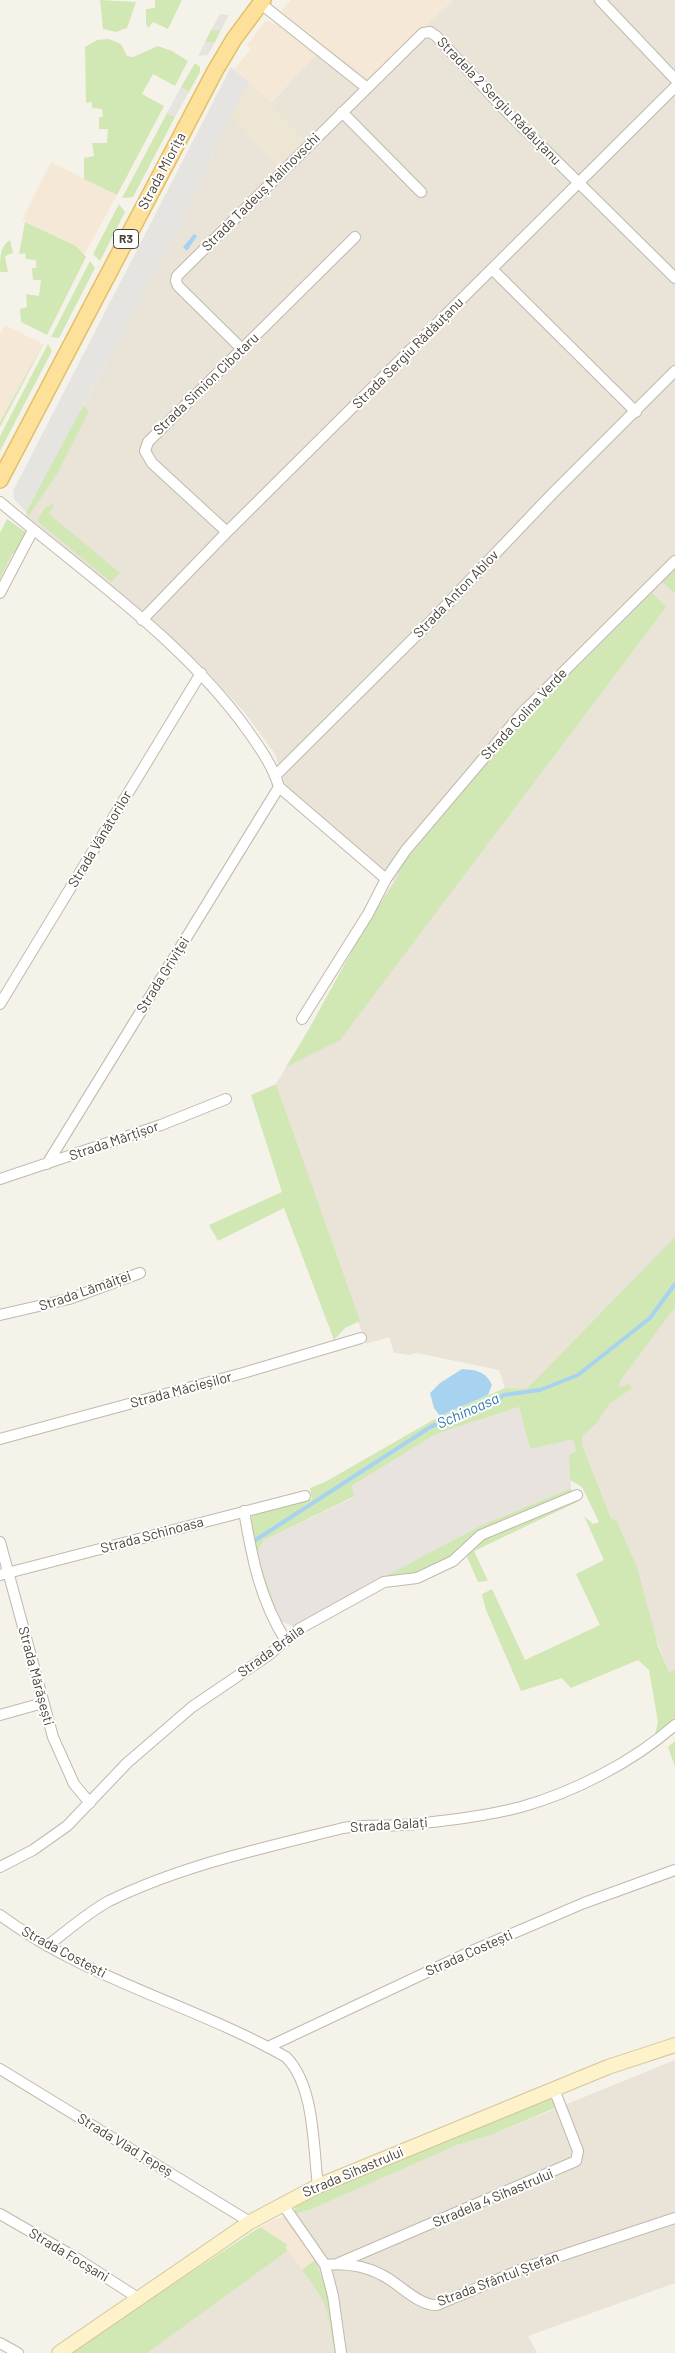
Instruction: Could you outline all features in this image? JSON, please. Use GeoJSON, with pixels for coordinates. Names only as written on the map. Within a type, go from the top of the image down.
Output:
{"type":"FeatureCollection","features":[{"type":"Feature","properties":{"kind":"main road","name":"Strada Miorița"},"geometry":{"type":"LineString","coordinates":[[0,480],[215,71],[234,39],[261,2]]}},
{"type":"Feature","properties":{"kind":"street"},"geometry":{"type":"LineString","coordinates":[[600,0],[675,79]]}},
{"type":"Feature","properties":{"kind":"street"},"geometry":{"type":"LineString","coordinates":[[261,2],[367,88]]}},
{"type":"Feature","properties":{"kind":"street","name":"Stradela 2 Sergiu Rădăuțanu"},"geometry":{"type":"LineString","coordinates":[[417,38],[423,33],[430,32],[436,36],[502,107],[579,181]]}},
{"type":"Feature","properties":{"kind":"street","name":"Strada Tadeuș Malinovschi"},"geometry":{"type":"LineString","coordinates":[[242,349],[178,286],[177,276],[417,38]]}},
{"type":"Feature","properties":{"kind":"street","name":"Strada Sergiu Rădăuțanu"},"geometry":{"type":"LineString","coordinates":[[142,620],[227,532],[675,87]]}},
{"type":"Feature","properties":{"kind":"street"},"geometry":{"type":"LineString","coordinates":[[342,112],[421,192]]}},
{"type":"Feature","properties":{"kind":"street"},"geometry":{"type":"LineString","coordinates":[[579,181],[675,278]]}},
{"type":"Feature","properties":{"kind":"street","name":"Strada Simion Cibotaru"},"geometry":{"type":"LineString","coordinates":[[227,532],[152,463],[144,450],[151,436],[355,238]]}},
{"type":"Feature","properties":{"kind":"street"},"geometry":{"type":"LineString","coordinates":[[492,269],[636,412]]}},
{"type":"Feature","properties":{"kind":"street","name":"Strada Anton Ablov"},"geometry":{"type":"LineString","coordinates":[[276,775],[433,620],[553,493],[675,371]]}},
{"type":"Feature","properties":{"kind":"street"},"geometry":{"type":"LineString","coordinates":[[0,502],[174,646],[201,673],[238,717],[259,746],[276,775],[279,787],[386,879],[368,914],[302,1019]]}},
{"type":"Feature","properties":{"kind":"street"},"geometry":{"type":"LineString","coordinates":[[0,593],[33,530]]}},
{"type":"Feature","properties":{"kind":"street","name":"Strada Colina Verde"},"geometry":{"type":"LineString","coordinates":[[386,879],[412,843],[522,712],[675,560]]}},
{"type":"Feature","properties":{"kind":"street","name":"Strada Vânătorilor"},"geometry":{"type":"LineString","coordinates":[[0,1004],[201,673]]}},
{"type":"Feature","properties":{"kind":"street","name":"Strada Griviței"},"geometry":{"type":"LineString","coordinates":[[47,1164],[279,787]]}},
{"type":"Feature","properties":{"kind":"street","name":"Strada Mărțișor"},"geometry":{"type":"LineString","coordinates":[[0,1179],[162,1125],[226,1099]]}},
{"type":"Feature","properties":{"kind":"street","name":"Strada Lămăiței"},"geometry":{"type":"LineString","coordinates":[[0,1315],[69,1299],[140,1273]]}},
{"type":"Feature","properties":{"kind":"street","name":"Strada Măcieșilor"},"geometry":{"type":"LineString","coordinates":[[0,1439],[234,1376],[361,1338]]}},
{"type":"Feature","properties":{"kind":"street","name":"Strada Brăila"},"geometry":{"type":"LineString","coordinates":[[0,1867],[33,1850],[67,1826],[127,1763],[192,1707],[270,1654],[299,1630],[384,1582],[417,1578],[453,1560],[481,1535],[577,1495]]}},
{"type":"Feature","properties":{"kind":"street","name":"Strada Schinoasa"},"geometry":{"type":"LineString","coordinates":[[4,1574],[305,1496]]}},
{"type":"Feature","properties":{"kind":"street"},"geometry":{"type":"LineString","coordinates":[[244,1511],[252,1562],[261,1592],[275,1624],[286,1641]]}},
{"type":"Feature","properties":{"kind":"street","name":"Strada Mărășești"},"geometry":{"type":"LineString","coordinates":[[0,1542],[4,1574],[43,1704],[66,1768],[74,1784],[90,1803]]}},
{"type":"Feature","properties":{"kind":"street"},"geometry":{"type":"LineString","coordinates":[[0,1715],[43,1704]]}},
{"type":"Feature","properties":{"kind":"street","name":"Strada Galați"},"geometry":{"type":"LineString","coordinates":[[47,1946],[108,1902],[208,1863],[343,1828],[363,1825],[404,1826],[463,1819],[493,1814],[537,1801],[609,1769],[652,1742],[675,1724]]}},
{"type":"Feature","properties":{"kind":"street","name":"Strada Costești"},"geometry":{"type":"LineString","coordinates":[[268,2047],[474,1950],[584,1903],[675,1870]]}},
{"type":"Feature","properties":{"kind":"street","name":"Strada Costești"},"geometry":{"type":"LineString","coordinates":[[0,1915],[47,1946],[91,1969],[268,2047],[286,2057],[296,2067],[302,2078],[310,2117],[318,2186]]}},
{"type":"Feature","properties":{"kind":"street","name":"Strada Sihastrului"},"geometry":{"type":"LineString","coordinates":[[59,2353],[250,2222],[282,2203],[318,2186],[608,2067],[675,2045]]}},
{"type":"Feature","properties":{"kind":"street","name":"Strada Vlad Țepeș"},"geometry":{"type":"LineString","coordinates":[[0,2069],[250,2222]]}},
{"type":"Feature","properties":{"kind":"street","name":"Stradela 4 Sihastrului"},"geometry":{"type":"LineString","coordinates":[[338,2264],[576,2161],[578,2151],[554,2089]]}},
{"type":"Feature","properties":{"kind":"street"},"geometry":{"type":"LineString","coordinates":[[282,2203],[325,2265],[333,2296],[340,2352]]}},
{"type":"Feature","properties":{"kind":"street","name":"Strada Focșani"},"geometry":{"type":"LineString","coordinates":[[0,2214],[72,2256],[138,2298]]}},
{"type":"Feature","properties":{"kind":"street","name":"Strada Sfântul Ștefan"},"geometry":{"type":"LineString","coordinates":[[325,2265],[338,2264],[381,2274],[424,2302],[437,2305],[527,2267],[675,2218]]}},
{"type":"Feature","properties":{"kind":"street"},"geometry":{"type":"LineString","coordinates":[[0,2343],[18,2353]]}},
{"type":"Feature","properties":{"kind":"shaded area"},"geometry":{"type":"Polygon","coordinates":[[[291,0],[454,0],[369,80],[280,12],[291,0]]]}},
{"type":"Feature","properties":{"kind":"shaded area"},"geometry":{"type":"Polygon","coordinates":[[[315,0],[675,0],[675,1694],[669,1672],[583,1447],[578,1394],[505,1388],[499,1370],[417,1353],[409,1355],[394,1353],[389,1337],[366,1344],[276,1084],[309,1029],[364,929],[394,881],[289,789],[285,784],[275,754],[245,713],[201,665],[158,625],[25,515],[156,270],[213,158],[210,155],[244,88],[315,0]]]}},
{"type":"Feature","properties":{"kind":"shaded area"},"geometry":{"type":"Polygon","coordinates":[[[220,14],[229,15],[221,30],[211,30],[220,14]]]}},
{"type":"Feature","properties":{"kind":"shaded area"},"geometry":{"type":"Polygon","coordinates":[[[266,20],[284,28],[317,54],[271,104],[234,69],[251,49],[247,45],[266,20]]]}},
{"type":"Feature","properties":{"kind":"shaded area"},"geometry":{"type":"Polygon","coordinates":[[[205,42],[215,42],[208,55],[198,56],[205,42]]]}},
{"type":"Feature","properties":{"kind":"shaded area"},"geometry":{"type":"Polygon","coordinates":[[[231,67],[249,82],[210,155],[213,158],[156,270],[26,512],[14,499],[13,491],[231,67]]]}},
{"type":"Feature","properties":{"kind":"shaded area"},"geometry":{"type":"Polygon","coordinates":[[[249,82],[305,140],[277,167],[231,116],[249,82]]]}},
{"type":"Feature","properties":{"kind":"shaded area"},"geometry":{"type":"Polygon","coordinates":[[[181,87],[189,92],[175,117],[167,113],[181,87]]]}},
{"type":"Feature","properties":{"kind":"shaded area"},"geometry":{"type":"Polygon","coordinates":[[[51,162],[117,195],[84,255],[76,246],[22,220],[51,162]]]}},
{"type":"Feature","properties":{"kind":"shaded area"},"geometry":{"type":"Polygon","coordinates":[[[5,325],[43,344],[0,422],[0,334],[5,325]]]}},
{"type":"Feature","properties":{"kind":"shaded area"},"geometry":{"type":"Polygon","coordinates":[[[519,1407],[530,1449],[573,1438],[576,1451],[569,1456],[571,1488],[482,1525],[293,1626],[280,1621],[257,1553],[264,1540],[355,1497],[350,1486],[436,1434],[519,1407]]]}},
{"type":"Feature","properties":{"kind":"shaded area"},"geometry":{"type":"Polygon","coordinates":[[[675,2060],[675,2283],[528,2336],[537,2353],[71,2353],[271,2221],[312,2209],[457,2145],[491,2135],[675,2060]]]}},
{"type":"Feature","properties":{"kind":"shaded area"},"geometry":{"type":"Polygon","coordinates":[[[283,2217],[315,2260],[302,2270],[285,2247],[287,2245],[260,2227],[283,2217]]]}},
{"type":"Feature","properties":{"kind":"green space"},"geometry":{"type":"Polygon","coordinates":[[[100,0],[136,2],[127,28],[116,32],[103,29],[100,0]]]}},
{"type":"Feature","properties":{"kind":"green space"},"geometry":{"type":"Polygon","coordinates":[[[155,0],[182,0],[168,29],[153,22],[148,28],[146,24],[146,9],[155,8],[155,0]]]}},
{"type":"Feature","properties":{"kind":"green space"},"geometry":{"type":"Polygon","coordinates":[[[211,30],[221,30],[215,42],[205,42],[211,30]]]}},
{"type":"Feature","properties":{"kind":"green space"},"geometry":{"type":"Polygon","coordinates":[[[109,39],[121,44],[127,56],[133,57],[158,46],[172,51],[188,61],[175,86],[153,74],[142,94],[164,106],[117,195],[84,179],[84,158],[94,156],[92,143],[107,143],[108,129],[99,129],[99,117],[103,117],[102,109],[92,108],[92,102],[86,103],[85,47],[97,40],[109,39]]]}},
{"type":"Feature","properties":{"kind":"green space"},"geometry":{"type":"Polygon","coordinates":[[[195,63],[200,67],[200,72],[189,92],[181,87],[195,63]]]}},
{"type":"Feature","properties":{"kind":"green space"},"geometry":{"type":"Polygon","coordinates":[[[167,113],[175,117],[133,197],[122,198],[167,113]]]}},
{"type":"Feature","properties":{"kind":"green space"},"geometry":{"type":"Polygon","coordinates":[[[119,204],[125,212],[100,261],[93,254],[119,204]]]}},
{"type":"Feature","properties":{"kind":"green space"},"geometry":{"type":"Polygon","coordinates":[[[25,222],[76,246],[86,257],[47,335],[21,322],[20,309],[27,307],[26,294],[39,296],[41,280],[33,280],[32,268],[36,268],[36,260],[26,259],[25,253],[19,254],[25,222]]]}},
{"type":"Feature","properties":{"kind":"green space"},"geometry":{"type":"Polygon","coordinates":[[[10,240],[13,253],[5,256],[8,272],[0,272],[2,249],[10,240]]]}},
{"type":"Feature","properties":{"kind":"green space"},"geometry":{"type":"Polygon","coordinates":[[[90,261],[95,268],[59,338],[51,337],[90,261]]]}},
{"type":"Feature","properties":{"kind":"green space"},"geometry":{"type":"Polygon","coordinates":[[[48,344],[52,351],[0,451],[0,436],[48,344]]]}},
{"type":"Feature","properties":{"kind":"green space"},"geometry":{"type":"Polygon","coordinates":[[[43,345],[0,427],[0,422],[43,345]]]}},
{"type":"Feature","properties":{"kind":"green space"},"geometry":{"type":"Polygon","coordinates":[[[82,405],[89,411],[58,472],[29,515],[26,512],[82,405]]]}},
{"type":"Feature","properties":{"kind":"green space"},"geometry":{"type":"Polygon","coordinates":[[[55,502],[49,514],[120,573],[111,582],[37,521],[44,509],[55,502]]]}},
{"type":"Feature","properties":{"kind":"green space"},"geometry":{"type":"Polygon","coordinates":[[[7,519],[27,533],[18,552],[12,555],[0,579],[0,533],[7,519]]]}},
{"type":"Feature","properties":{"kind":"green space"},"geometry":{"type":"Polygon","coordinates":[[[675,569],[675,593],[662,582],[675,569]]]}},
{"type":"Feature","properties":{"kind":"green space"},"geometry":{"type":"Polygon","coordinates":[[[652,593],[666,607],[340,1040],[286,1067],[364,929],[399,875],[398,870],[514,730],[652,593]]]}},
{"type":"Feature","properties":{"kind":"green space"},"geometry":{"type":"Polygon","coordinates":[[[276,1084],[360,1321],[345,1328],[334,1340],[284,1208],[218,1241],[209,1225],[282,1192],[251,1095],[276,1084]]]}},
{"type":"Feature","properties":{"kind":"green space"},"geometry":{"type":"Polygon","coordinates":[[[675,1237],[675,1307],[620,1381],[619,1388],[629,1384],[632,1388],[609,1404],[596,1424],[582,1436],[583,1447],[611,1519],[616,1520],[637,1567],[658,1646],[669,1672],[675,1670],[675,1719],[655,1734],[658,1722],[649,1670],[638,1660],[571,1688],[562,1678],[521,1691],[486,1610],[482,1594],[492,1589],[525,1660],[600,1625],[576,1574],[604,1560],[584,1516],[593,1524],[599,1522],[582,1487],[570,1480],[569,1455],[576,1451],[573,1439],[530,1449],[519,1407],[436,1434],[351,1486],[355,1496],[264,1540],[257,1553],[280,1621],[269,1599],[259,1570],[251,1526],[252,1515],[312,1499],[310,1488],[325,1482],[440,1416],[505,1388],[527,1389],[675,1237]]]}},
{"type":"Feature","properties":{"kind":"green space"},"geometry":{"type":"Polygon","coordinates":[[[571,1488],[572,1493],[474,1534],[457,1553],[416,1573],[382,1578],[482,1525],[571,1488]]]}},
{"type":"Feature","properties":{"kind":"green space"},"geometry":{"type":"Polygon","coordinates":[[[573,1500],[577,1502],[474,1551],[488,1581],[478,1582],[467,1557],[471,1546],[488,1536],[573,1500]]]}},
{"type":"Feature","properties":{"kind":"green space"},"geometry":{"type":"Polygon","coordinates":[[[675,1741],[675,1767],[668,1747],[675,1741]]]}},
{"type":"Feature","properties":{"kind":"green space"},"geometry":{"type":"Polygon","coordinates":[[[552,2096],[557,2107],[491,2135],[457,2145],[312,2209],[295,2214],[295,2204],[426,2146],[552,2096]]]}},
{"type":"Feature","properties":{"kind":"green space"},"geometry":{"type":"Polygon","coordinates":[[[260,2227],[288,2245],[285,2247],[287,2251],[147,2353],[68,2353],[260,2227]]]}},
{"type":"Feature","properties":{"kind":"green space"},"geometry":{"type":"Polygon","coordinates":[[[315,2260],[331,2302],[335,2343],[333,2346],[325,2305],[302,2270],[315,2260]]]}},
{"type":"Feature","properties":{"kind":"water"},"geometry":{"type":"Polygon","coordinates":[[[194,234],[197,236],[187,251],[183,247],[194,234]]]}},
{"type":"Feature","properties":{"kind":"water"},"geometry":{"type":"Polygon","coordinates":[[[462,1369],[476,1371],[490,1380],[492,1385],[488,1395],[440,1416],[434,1408],[430,1393],[440,1383],[462,1369]]]}},
{"type":"Feature","properties":{"kind":"waterway","name":"Schinoasa"},"geometry":{"type":"LineString","coordinates":[[254,1541],[432,1426],[475,1411],[504,1395],[540,1390],[578,1375],[650,1318],[675,1284]]}}]}
